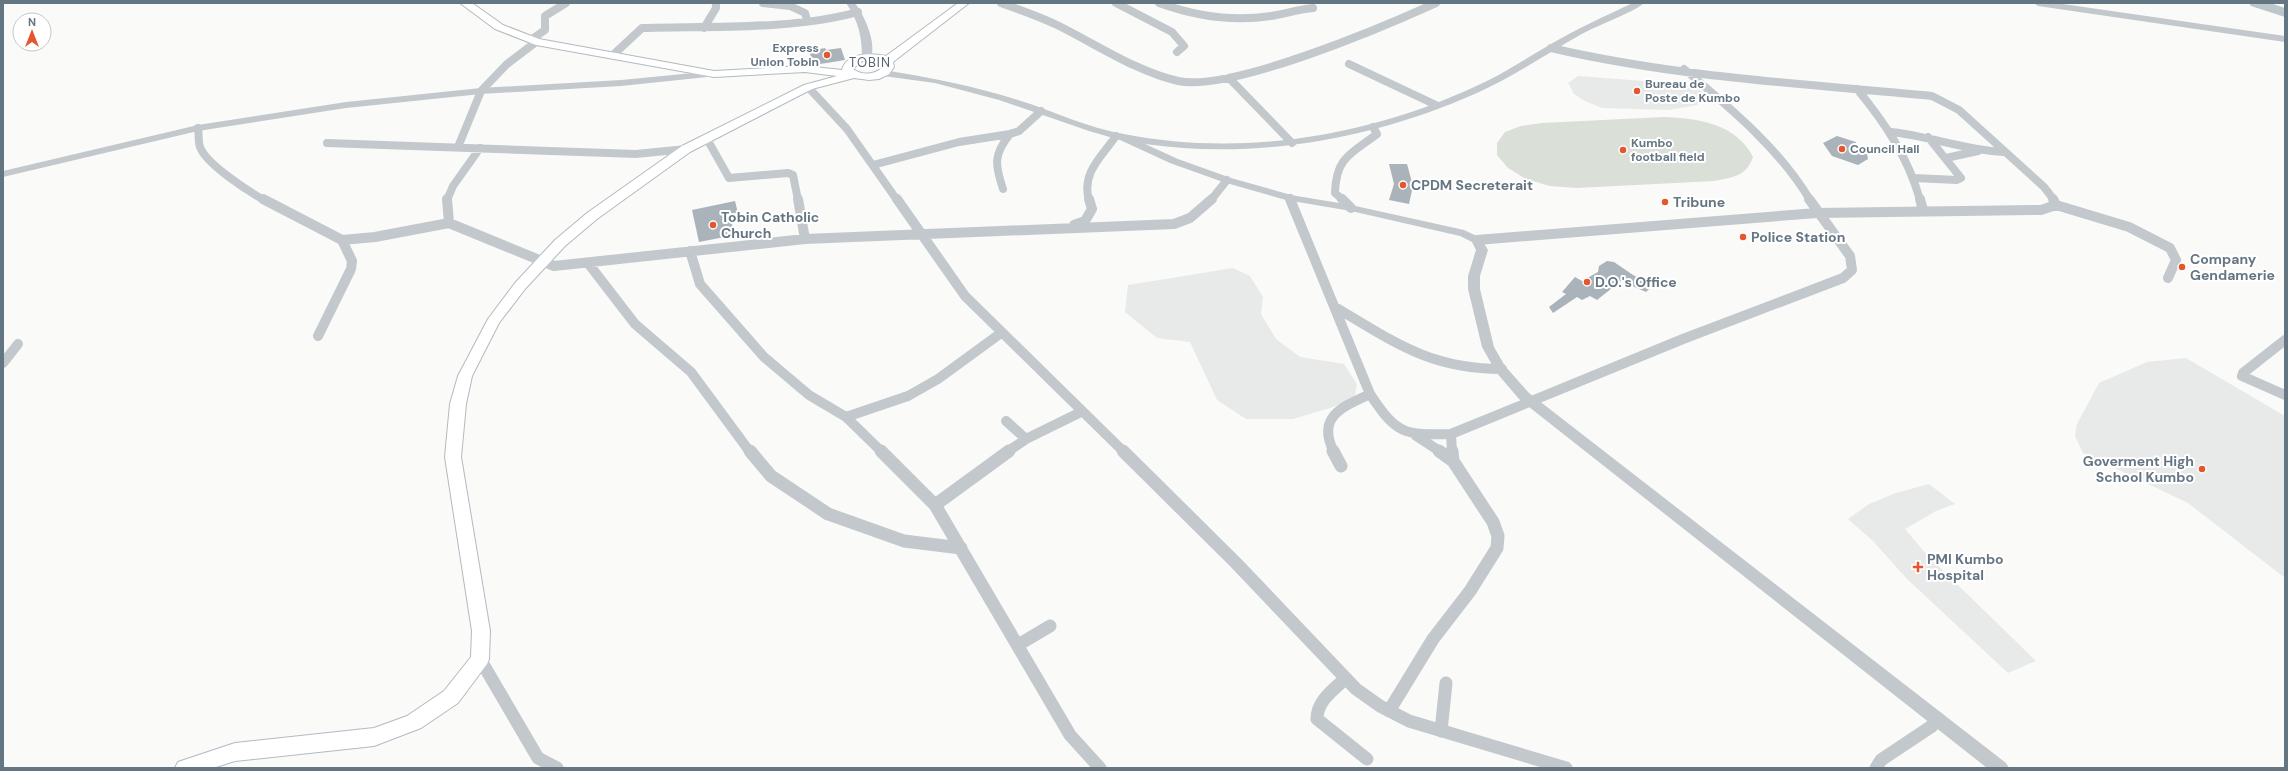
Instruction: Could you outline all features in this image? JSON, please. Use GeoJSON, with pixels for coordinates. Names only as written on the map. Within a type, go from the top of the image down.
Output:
{"type":"FeatureCollection","features":[{"type":"Feature","properties":{"kind":"main road"},"geometry":{"type":"LineString","coordinates":[[465,3],[499,26],[534,40],[714,74],[805,69],[868,77],[882,73],[889,67],[887,62],[879,58],[867,57],[856,60],[849,65],[847,70],[853,75]]}},
{"type":"Feature","properties":{"kind":"main road"},"geometry":{"type":"LineString","coordinates":[[887,62],[916,37],[964,3]]}},
{"type":"Feature","properties":{"kind":"main road"},"geometry":{"type":"LineString","coordinates":[[185,768],[235,752],[374,736],[408,724],[451,697],[480,659],[481,631],[453,457],[458,404],[465,376],[493,322],[541,260],[592,216],[686,150],[808,87],[853,75]]}},
{"type":"Feature","properties":{"kind":"street"},"geometry":{"type":"LineString","coordinates":[[458,147],[481,91],[507,64],[545,30],[545,16],[566,3]]}},
{"type":"Feature","properties":{"kind":"street"},"geometry":{"type":"LineString","coordinates":[[704,28],[716,8],[716,3]]}},
{"type":"Feature","properties":{"kind":"street"},"geometry":{"type":"LineString","coordinates":[[763,3],[798,9],[805,13],[807,20]]}},
{"type":"Feature","properties":{"kind":"street"},"geometry":{"type":"LineString","coordinates":[[850,3],[858,12],[864,24],[867,57]]}},
{"type":"Feature","properties":{"kind":"street"},"geometry":{"type":"LineString","coordinates":[[1001,3],[1055,24],[1142,68],[1169,78],[1200,82],[1229,78],[1351,39],[1436,3]]}},
{"type":"Feature","properties":{"kind":"street"},"geometry":{"type":"LineString","coordinates":[[1116,3],[1172,32],[1184,46],[1177,52]]}},
{"type":"Feature","properties":{"kind":"street"},"geometry":{"type":"LineString","coordinates":[[1159,3],[1196,15],[1219,17],[1254,17],[1313,8]]}},
{"type":"Feature","properties":{"kind":"street"},"geometry":{"type":"LineString","coordinates":[[1064,228],[1085,221],[1092,209],[1087,196],[1086,184],[1089,172],[1094,162],[1120,137],[1173,144],[1220,147],[1292,142],[1331,137],[1373,127],[1436,105],[1486,84],[1567,38],[1640,3]]}},
{"type":"Feature","properties":{"kind":"street"},"geometry":{"type":"LineString","coordinates":[[2038,3],[2156,18],[2285,39]]}},
{"type":"Feature","properties":{"kind":"street"},"geometry":{"type":"LineString","coordinates":[[613,55],[642,28],[704,28],[836,18],[858,12]]}},
{"type":"Feature","properties":{"kind":"street"},"geometry":{"type":"LineString","coordinates":[[1551,48],[1585,56],[1684,69],[1729,77],[1913,93],[1945,101],[1959,110],[2003,152],[2044,186],[2053,198],[2056,206]]}},
{"type":"Feature","properties":{"kind":"street"},"geometry":{"type":"LineString","coordinates":[[1349,64],[1436,105]]}},
{"type":"Feature","properties":{"kind":"street"},"geometry":{"type":"LineString","coordinates":[[1415,435],[1451,434],[1683,339],[1835,283],[1848,276],[1852,270],[1854,262],[1817,213],[1799,182],[1741,117],[1684,69]]}},
{"type":"Feature","properties":{"kind":"street"},"geometry":{"type":"LineString","coordinates":[[882,73],[941,81],[1041,111],[1120,137],[1174,161],[1228,180],[1290,198],[1351,208],[1464,234],[1477,240],[1817,213],[1923,210],[2041,210],[2056,206],[2129,227],[2162,242],[2170,248],[2176,260],[2168,278]]}},
{"type":"Feature","properties":{"kind":"street"},"geometry":{"type":"LineString","coordinates":[[3,174],[198,128],[346,105],[481,91],[621,83],[714,74]]}},
{"type":"Feature","properties":{"kind":"street"},"geometry":{"type":"LineString","coordinates":[[1229,78],[1292,142]]}},
{"type":"Feature","properties":{"kind":"street"},"geometry":{"type":"LineString","coordinates":[[808,87],[847,128],[965,296],[1081,412],[1236,563],[1356,689],[1389,711],[1409,721],[1566,768]]}},
{"type":"Feature","properties":{"kind":"street"},"geometry":{"type":"LineString","coordinates":[[1857,89],[1891,132],[1914,178],[1923,210]]}},
{"type":"Feature","properties":{"kind":"street"},"geometry":{"type":"LineString","coordinates":[[873,165],[959,142],[1010,134],[1019,131],[1041,111]]}},
{"type":"Feature","properties":{"kind":"street"},"geometry":{"type":"LineString","coordinates":[[1325,204],[1335,193],[1335,177],[1340,162],[1346,155],[1377,134],[1373,127]]}},
{"type":"Feature","properties":{"kind":"street"},"geometry":{"type":"LineString","coordinates":[[198,128],[200,146],[204,154],[240,186],[297,219],[342,240],[375,237],[449,223],[554,266],[805,239],[920,232],[1064,228],[1183,222],[1190,219],[1228,180]]}},
{"type":"Feature","properties":{"kind":"street"},"geometry":{"type":"LineString","coordinates":[[1891,132],[1928,137],[1979,151],[2003,152]]}},
{"type":"Feature","properties":{"kind":"street"},"geometry":{"type":"LineString","coordinates":[[1003,189],[995,162],[1002,143],[1010,134]]}},
{"type":"Feature","properties":{"kind":"street"},"geometry":{"type":"LineString","coordinates":[[1914,178],[1957,180],[1961,178],[1928,137]]}},
{"type":"Feature","properties":{"kind":"street"},"geometry":{"type":"LineString","coordinates":[[707,139],[729,178],[783,172],[793,175],[805,239]]}},
{"type":"Feature","properties":{"kind":"street"},"geometry":{"type":"LineString","coordinates":[[327,143],[636,154],[686,150]]}},
{"type":"Feature","properties":{"kind":"street"},"geometry":{"type":"LineString","coordinates":[[449,223],[448,200],[453,186],[480,148]]}},
{"type":"Feature","properties":{"kind":"street"},"geometry":{"type":"LineString","coordinates":[[1946,158],[1979,151]]}},
{"type":"Feature","properties":{"kind":"street"},"geometry":{"type":"LineString","coordinates":[[1335,193],[1351,208]]}},
{"type":"Feature","properties":{"kind":"street"},"geometry":{"type":"LineString","coordinates":[[1290,198],[1370,394],[1385,417],[1399,428],[1415,435],[1453,461],[1493,522],[1498,536],[1497,548],[1470,591],[1433,639],[1389,711]]}},
{"type":"Feature","properties":{"kind":"street"},"geometry":{"type":"LineString","coordinates":[[318,336],[351,270],[352,261],[342,240]]}},
{"type":"Feature","properties":{"kind":"street"},"geometry":{"type":"LineString","coordinates":[[1477,240],[1482,250],[1474,276],[1476,301],[1488,347],[1502,369],[1530,402],[1660,500],[2000,768]]}},
{"type":"Feature","properties":{"kind":"street"},"geometry":{"type":"LineString","coordinates":[[690,251],[700,284],[764,357],[809,395],[846,418],[935,505],[1070,735],[1100,768]]}},
{"type":"Feature","properties":{"kind":"street"},"geometry":{"type":"LineString","coordinates":[[588,263],[636,324],[691,372],[750,452],[771,476],[828,514],[904,541],[961,548]]}},
{"type":"Feature","properties":{"kind":"street"},"geometry":{"type":"LineString","coordinates":[[1335,307],[1406,350],[1445,365],[1476,370],[1502,369]]}},
{"type":"Feature","properties":{"kind":"street"},"geometry":{"type":"LineString","coordinates":[[846,418],[908,396],[938,378],[1001,333]]}},
{"type":"Feature","properties":{"kind":"street"},"geometry":{"type":"LineString","coordinates":[[2285,340],[2243,373],[2242,376],[2250,382],[2285,395]]}},
{"type":"Feature","properties":{"kind":"street"},"geometry":{"type":"LineString","coordinates":[[3,363],[18,344]]}},
{"type":"Feature","properties":{"kind":"street"},"geometry":{"type":"LineString","coordinates":[[1341,466],[1329,441],[1327,429],[1333,416],[1370,394]]}},
{"type":"Feature","properties":{"kind":"street"},"geometry":{"type":"LineString","coordinates":[[935,505],[1026,439],[1081,412]]}},
{"type":"Feature","properties":{"kind":"street"},"geometry":{"type":"LineString","coordinates":[[1006,421],[1026,439]]}},
{"type":"Feature","properties":{"kind":"street"},"geometry":{"type":"LineString","coordinates":[[1451,434],[1453,461]]}},
{"type":"Feature","properties":{"kind":"street"},"geometry":{"type":"LineString","coordinates":[[1018,646],[1050,626]]}},
{"type":"Feature","properties":{"kind":"street"},"geometry":{"type":"LineString","coordinates":[[480,659],[538,758],[557,768]]}},
{"type":"Feature","properties":{"kind":"street"},"geometry":{"type":"LineString","coordinates":[[1345,679],[1318,705],[1316,712],[1317,720],[1367,759]]}},
{"type":"Feature","properties":{"kind":"street"},"geometry":{"type":"LineString","coordinates":[[1441,731],[1446,683]]}},
{"type":"Feature","properties":{"kind":"street"},"geometry":{"type":"LineString","coordinates":[[1876,768],[1881,760],[1932,726],[1935,718]]}},
{"type":"Feature","properties":{"kind":"shaded area","name":"Bureau de Poste de Kumbo"},"geometry":{"type":"Polygon","coordinates":[[[1578,76],[1684,84],[1700,88],[1704,97],[1697,105],[1669,110],[1602,108],[1585,101],[1574,94],[1568,83],[1578,76]]]}},
{"type":"Feature","properties":{"kind":"shaded area","name":"Kumbo football field"},"geometry":{"type":"Polygon","coordinates":[[[1664,117],[1702,121],[1727,130],[1746,146],[1753,157],[1750,164],[1747,169],[1738,175],[1714,181],[1576,188],[1550,186],[1526,179],[1508,168],[1497,155],[1497,143],[1505,132],[1521,126],[1542,123],[1664,117]]]}},
{"type":"Feature","properties":{"kind":"shaded area"},"geometry":{"type":"Polygon","coordinates":[[[1233,268],[1250,276],[1263,297],[1261,314],[1276,339],[1300,357],[1344,364],[1357,384],[1355,395],[1349,401],[1293,419],[1246,419],[1217,400],[1190,342],[1157,338],[1125,312],[1128,285],[1233,268]]]}},
{"type":"Feature","properties":{"kind":"shaded area","name":"Goverment High School Kumbo"},"geometry":{"type":"Polygon","coordinates":[[[2186,358],[2285,416],[2285,578],[2188,503],[2083,453],[2075,436],[2077,424],[2099,383],[2147,362],[2186,358]]]}},
{"type":"Feature","properties":{"kind":"shaded area","name":"PMI Kumbo Hospital"},"geometry":{"type":"Polygon","coordinates":[[[1929,484],[1955,504],[1936,511],[1905,529],[1927,555],[2036,661],[2008,673],[1907,579],[1873,541],[1848,519],[1869,504],[1896,493],[1929,484]]]}},
{"type":"Feature","properties":{"kind":"building","name":"Express Union Tobin"},"geometry":{"type":"Polygon","coordinates":[[[825,48],[826,50],[841,48],[845,60],[814,65],[809,51],[825,48]]]}},
{"type":"Feature","properties":{"kind":"building","name":"Council Hall"},"geometry":{"type":"Polygon","coordinates":[[[1837,136],[1856,142],[1854,149],[1867,154],[1868,159],[1858,165],[1832,156],[1823,143],[1837,136]]]}},
{"type":"Feature","properties":{"kind":"building","name":"CPDM Secreterait"},"geometry":{"type":"Polygon","coordinates":[[[1389,164],[1407,164],[1413,186],[1409,204],[1389,200],[1394,184],[1389,164]]]}},
{"type":"Feature","properties":{"kind":"building","name":"Tobin Catholic Church"},"geometry":{"type":"Polygon","coordinates":[[[735,201],[738,213],[729,214],[735,235],[699,242],[692,210],[735,201]]]}},
{"type":"Feature","properties":{"kind":"building","name":"D.O.'s Office"},"geometry":{"type":"Polygon","coordinates":[[[1607,261],[1614,262],[1633,275],[1653,285],[1646,292],[1621,281],[1597,300],[1590,296],[1582,300],[1577,297],[1553,313],[1549,307],[1566,294],[1562,292],[1575,277],[1582,281],[1598,272],[1599,266],[1607,261]]]}},
{"type":"Feature","properties":{"kind":"waterway"},"geometry":{"type":"LineString","coordinates":[[2256,3],[2285,13]]}},
{"type":"Feature","properties":{"kind":"place","name":"Express Union Tobin"},"geometry":{"type":"Point","coordinates":[827,55]}},
{"type":"Feature","properties":{"kind":"place","name":"Bureau de Poste de Kumbo"},"geometry":{"type":"Point","coordinates":[1637,91]}},
{"type":"Feature","properties":{"kind":"place","name":"Council Hall"},"geometry":{"type":"Point","coordinates":[1842,149]}},
{"type":"Feature","properties":{"kind":"place","name":"Kumbo football field"},"geometry":{"type":"Point","coordinates":[1623,150]}},
{"type":"Feature","properties":{"kind":"place","name":"CPDM Secreterait"},"geometry":{"type":"Point","coordinates":[1403,185]}},
{"type":"Feature","properties":{"kind":"place","name":"Tribune"},"geometry":{"type":"Point","coordinates":[1665,202]}},
{"type":"Feature","properties":{"kind":"place","name":"Tobin Catholic Church"},"geometry":{"type":"Point","coordinates":[713,225]}},
{"type":"Feature","properties":{"kind":"place","name":"Police Station"},"geometry":{"type":"Point","coordinates":[1743,237]}},
{"type":"Feature","properties":{"kind":"place","name":"Company Gendamerie"},"geometry":{"type":"Point","coordinates":[2182,267]}},
{"type":"Feature","properties":{"kind":"place","name":"D.O.'s Office"},"geometry":{"type":"Point","coordinates":[1587,282]}},
{"type":"Feature","properties":{"kind":"place","name":"Goverment High School Kumbo"},"geometry":{"type":"Point","coordinates":[2202,469]}},
{"type":"Feature","properties":{"kind":"place","name":"PMI Kumbo Hospital"},"geometry":{"type":"Point","coordinates":[1918,567]}},
{"type":"Feature","properties":{"kind":"district","name":"TOBIN"},"geometry":{"type":"Point","coordinates":[870,62]}}]}
